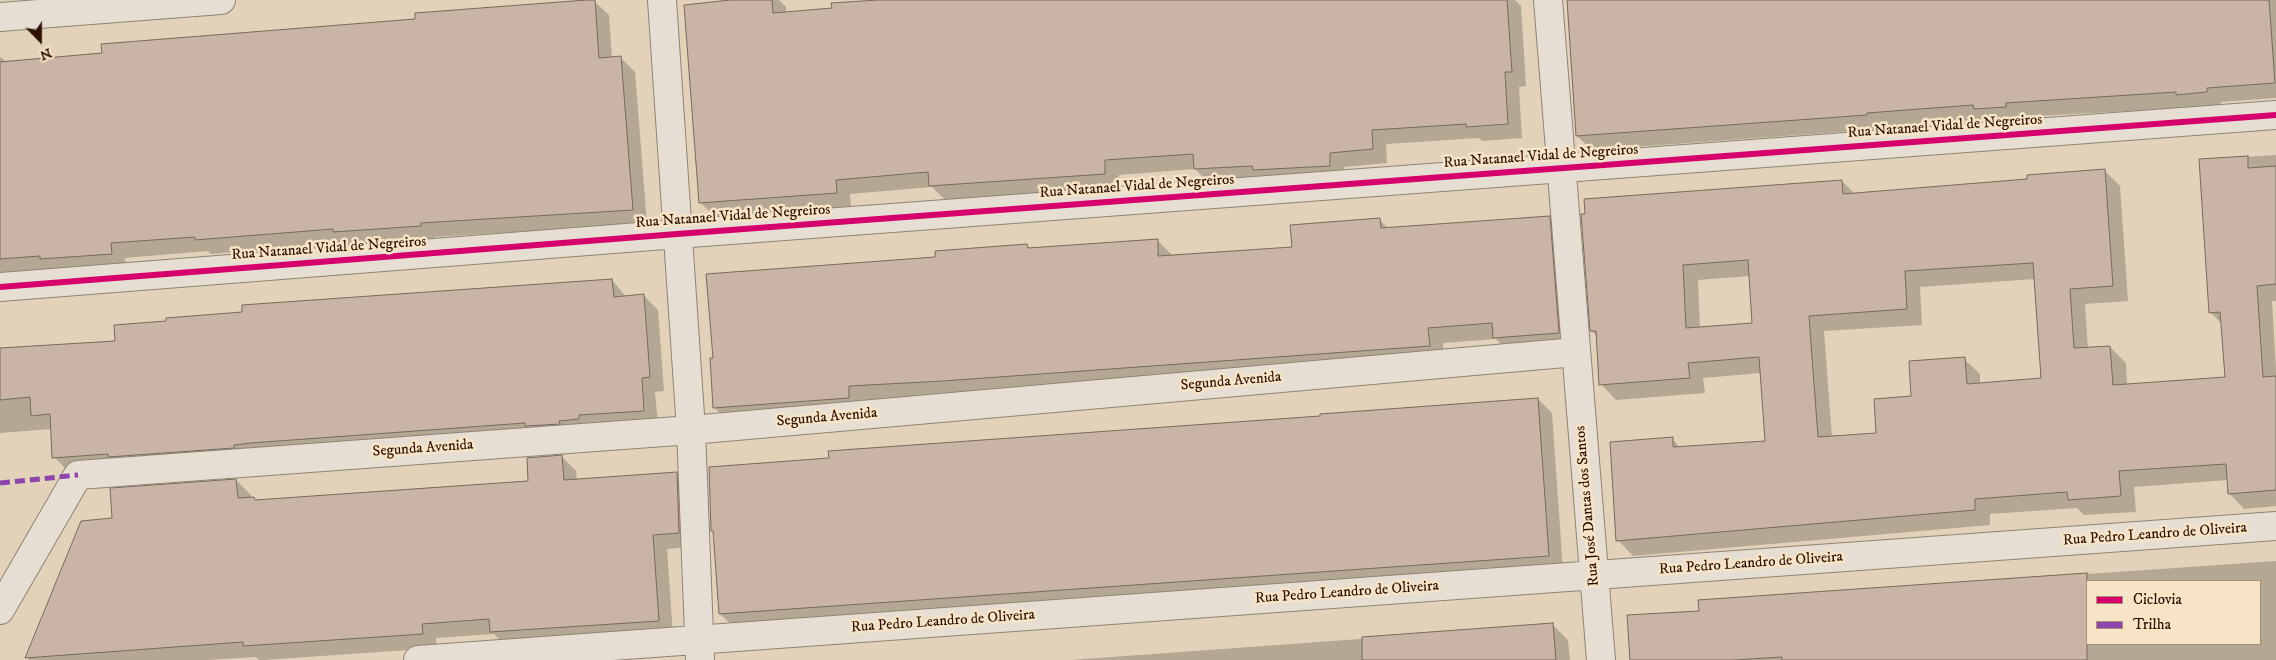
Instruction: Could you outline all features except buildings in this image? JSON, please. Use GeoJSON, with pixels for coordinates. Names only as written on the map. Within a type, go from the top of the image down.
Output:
{"type":"FeatureCollection","features":[{"type":"Feature","properties":{"kind":"street"},"geometry":{"type":"LineString","coordinates":[[0,17],[221,0]]}},
{"type":"Feature","properties":{"kind":"street"},"geometry":{"type":"LineString","coordinates":[[662,0],[691,430],[699,650]]}},
{"type":"Feature","properties":{"kind":"street","name":"Rua José Dantas dos Santos"},"geometry":{"type":"LineString","coordinates":[[1548,0],[1601,660]]}},
{"type":"Feature","properties":{"kind":"street","name":"Rua Natanael Vidal de Negreiros"},"geometry":{"type":"LineString","coordinates":[[0,287],[677,234],[2276,115]]}},
{"type":"Feature","properties":{"kind":"street","name":"Segunda Avenida"},"geometry":{"type":"LineString","coordinates":[[0,610],[78,475],[691,430],[1576,352]]}},
{"type":"Feature","properties":{"kind":"street","name":"Rua Pedro Leandro de Oliveira"},"geometry":{"type":"LineString","coordinates":[[418,660],[699,650],[1594,576],[2276,526]]}},
{"type":"Feature","properties":{"kind":"marked path"},"geometry":{"type":"LineString","coordinates":[[0,483],[78,475]]}},
{"type":"Feature","properties":{"kind":"cycle path"},"geometry":{"type":"LineString","coordinates":[[0,287],[677,234],[2276,115]]}}]}
